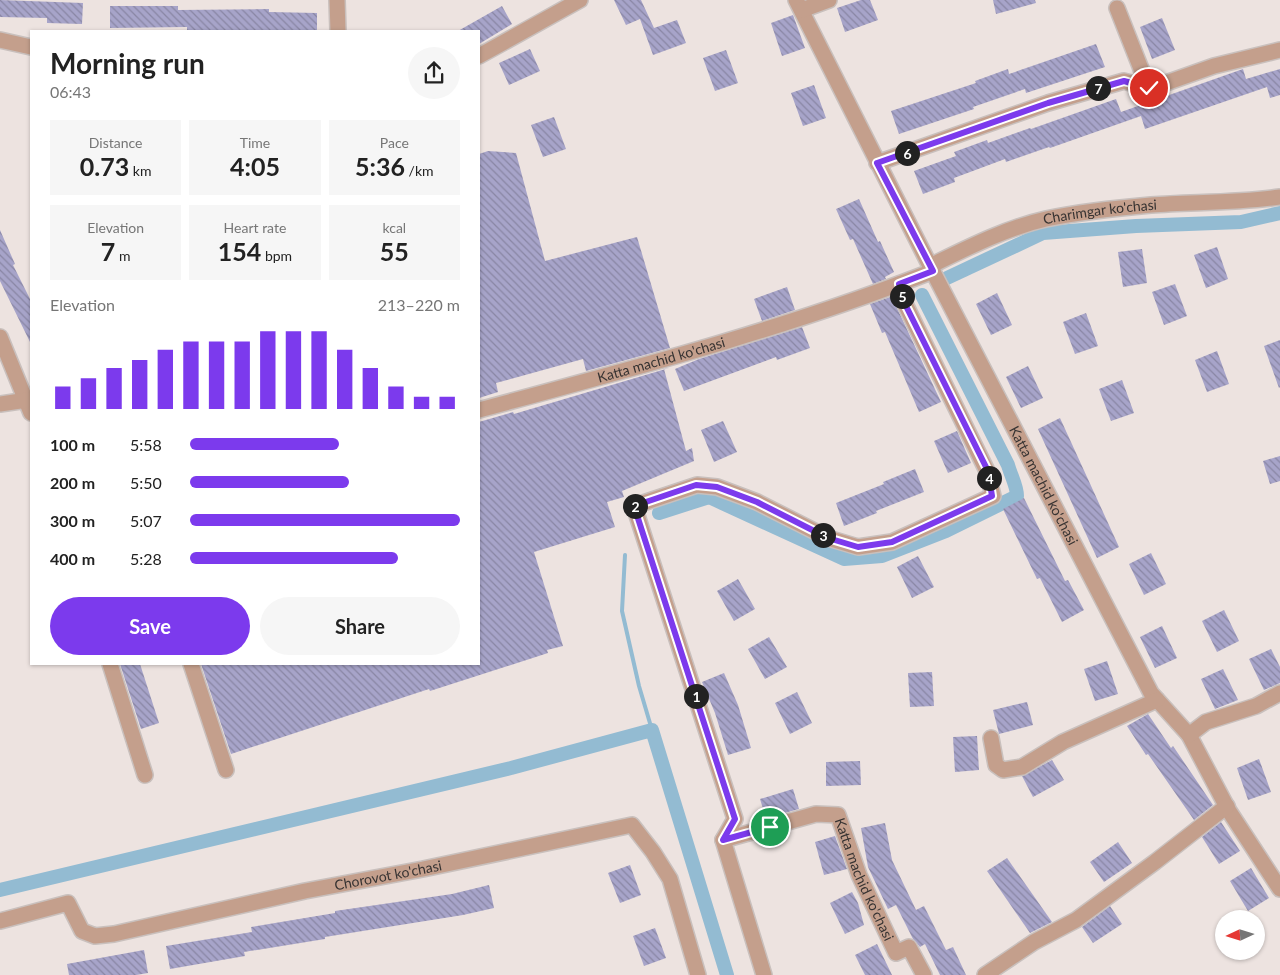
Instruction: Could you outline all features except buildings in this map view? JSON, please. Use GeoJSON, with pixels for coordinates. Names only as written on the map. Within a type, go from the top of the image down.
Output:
{"type":"FeatureCollection","features":[{"type":"Feature","properties":{"kind":"street"},"geometry":{"type":"LineString","coordinates":[[337,0],[338,30]]}},
{"type":"Feature","properties":{"kind":"street"},"geometry":{"type":"LineString","coordinates":[[480,55],[580,0]]}},
{"type":"Feature","properties":{"kind":"street"},"geometry":{"type":"LineString","coordinates":[[799,5],[829,0]]}},
{"type":"Feature","properties":{"kind":"street","name":"Katta machid ko'chasi"},"geometry":{"type":"LineString","coordinates":[[799,5],[877,163],[1151,693],[1189,735],[1227,806],[1280,889]]}},
{"type":"Feature","properties":{"kind":"street"},"geometry":{"type":"LineString","coordinates":[[1117,8],[1149,88]]}},
{"type":"Feature","properties":{"kind":"street"},"geometry":{"type":"LineString","coordinates":[[0,40],[30,47]]}},
{"type":"Feature","properties":{"kind":"street"},"geometry":{"type":"LineString","coordinates":[[877,163],[1048,103],[1124,81],[1149,88],[1214,66],[1280,50]]}},
{"type":"Feature","properties":{"kind":"street","name":"Charimgar ko'chasi"},"geometry":{"type":"LineString","coordinates":[[931,268],[1002,234],[1045,220],[1094,211],[1151,205],[1260,200],[1280,197]]}},
{"type":"Feature","properties":{"kind":"street","name":"Katta machid ko'chasi"},"geometry":{"type":"LineString","coordinates":[[480,410],[682,354],[869,296],[931,268]]}},
{"type":"Feature","properties":{"kind":"street"},"geometry":{"type":"LineString","coordinates":[[764,975],[723,840],[735,819],[634,506],[696,485],[717,487],[757,502],[828,538],[858,547],[892,542],[992,496],[988,471],[905,304],[899,284]]}},
{"type":"Feature","properties":{"kind":"street"},"geometry":{"type":"LineString","coordinates":[[0,338],[29,406],[0,404]]}},
{"type":"Feature","properties":{"kind":"street"},"geometry":{"type":"LineString","coordinates":[[110,665],[145,775]]}},
{"type":"Feature","properties":{"kind":"street"},"geometry":{"type":"LineString","coordinates":[[191,665],[226,770]]}},
{"type":"Feature","properties":{"kind":"street"},"geometry":{"type":"LineString","coordinates":[[1189,735],[1206,722],[1256,706],[1280,693]]}},
{"type":"Feature","properties":{"kind":"street"},"geometry":{"type":"LineString","coordinates":[[991,738],[996,765],[1003,770],[1022,768],[1063,742],[1157,700]]}},
{"type":"Feature","properties":{"kind":"street"},"geometry":{"type":"LineString","coordinates":[[985,975],[1034,942],[1076,920],[1227,806]]}},
{"type":"Feature","properties":{"kind":"street","name":"Katta machid ko'chasi"},"geometry":{"type":"LineString","coordinates":[[723,840],[816,814],[838,815],[859,875],[896,953],[909,947],[924,975]]}},
{"type":"Feature","properties":{"kind":"street","name":"Chorovot ko'chasi"},"geometry":{"type":"LineString","coordinates":[[0,921],[68,904],[82,931],[95,936],[114,934],[305,891],[423,869],[632,824],[670,879],[698,975]]}},
{"type":"Feature","properties":{"kind":"waterway"},"geometry":{"type":"LineString","coordinates":[[947,278],[1043,233],[1136,226],[1241,222],[1280,213]]}},
{"type":"Feature","properties":{"kind":"waterway"},"geometry":{"type":"LineString","coordinates":[[659,513],[709,497],[844,559],[882,556],[946,531],[1017,496],[1008,465],[922,295]]}},
{"type":"Feature","properties":{"kind":"waterway"},"geometry":{"type":"LineString","coordinates":[[625,555],[622,611],[639,686],[652,730]]}},
{"type":"Feature","properties":{"kind":"waterway"},"geometry":{"type":"LineString","coordinates":[[0,890],[511,768],[652,730],[727,975]]}},
{"type":"Feature","properties":{"kind":"route"},"geometry":{"type":"LineString","coordinates":[[770,827],[723,840],[735,819],[634,506],[696,485],[717,487],[757,502],[828,538],[858,547],[892,542],[992,496],[988,471],[905,304],[899,284],[933,271],[877,163],[1048,103],[1124,81],[1149,88]]}}]}
